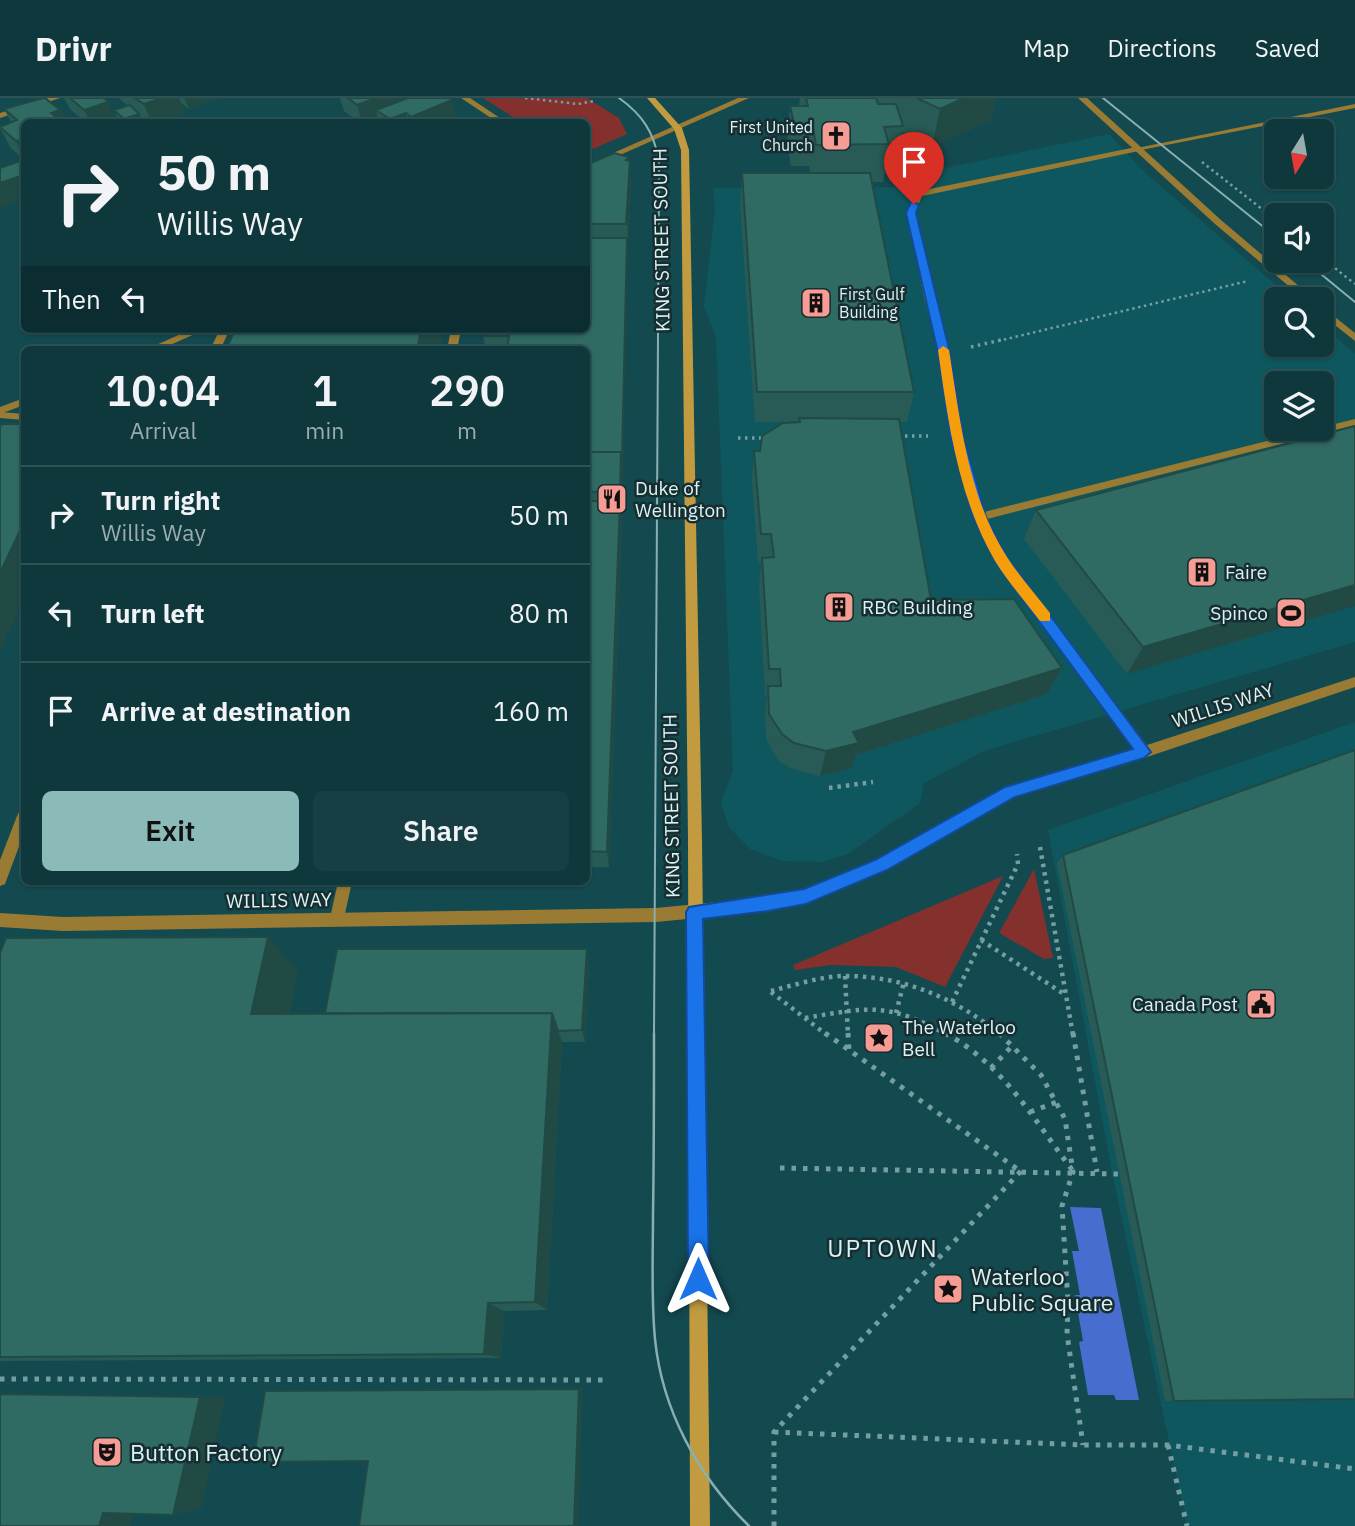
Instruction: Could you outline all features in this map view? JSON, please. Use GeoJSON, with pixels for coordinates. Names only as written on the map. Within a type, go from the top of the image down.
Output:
{"type":"FeatureCollection","features":[{"type":"Feature","properties":{"kind":"main road","name":"KING STREET SOUTH"},"geometry":{"type":"LineString","coordinates":[[651,98],[678,128],[685,150],[700,1526]]}},
{"type":"Feature","properties":{"kind":"street"},"geometry":{"type":"LineString","coordinates":[[0,116],[56,98]]}},
{"type":"Feature","properties":{"kind":"street"},"geometry":{"type":"LineString","coordinates":[[465,98],[497,119]]}},
{"type":"Feature","properties":{"kind":"street"},"geometry":{"type":"LineString","coordinates":[[590,166],[745,98]]}},
{"type":"Feature","properties":{"kind":"street"},"geometry":{"type":"LineString","coordinates":[[1082,98],[1136,149],[1295,287]]}},
{"type":"Feature","properties":{"kind":"street"},"geometry":{"type":"LineString","coordinates":[[1144,752],[1001,559],[979,517],[957,435],[944,353],[911,213],[918,194],[1355,106]]}},
{"type":"Feature","properties":{"kind":"street"},"geometry":{"type":"LineString","coordinates":[[1334,320],[1355,338]]}},
{"type":"Feature","properties":{"kind":"street"},"geometry":{"type":"LineString","coordinates":[[160,346],[191,333]]}},
{"type":"Feature","properties":{"kind":"street"},"geometry":{"type":"LineString","coordinates":[[0,413],[21,402]]}},
{"type":"Feature","properties":{"kind":"street"},"geometry":{"type":"LineString","coordinates":[[0,413],[21,416]]}},
{"type":"Feature","properties":{"kind":"street"},"geometry":{"type":"LineString","coordinates":[[979,517],[1355,422]]}},
{"type":"Feature","properties":{"kind":"street","name":"WILLIS WAY"},"geometry":{"type":"LineString","coordinates":[[0,920],[63,924],[695,912],[768,904],[806,896],[881,865],[1011,792],[1144,752],[1355,682]]}},
{"type":"Feature","properties":{"kind":"street"},"geometry":{"type":"LineString","coordinates":[[0,879],[21,824]]}},
{"type":"Feature","properties":{"kind":"street"},"geometry":{"type":"LineString","coordinates":[[337,918],[344,885]]}},
{"type":"Feature","properties":{"kind":"path"},"geometry":{"type":"LineString","coordinates":[[525,98],[578,104],[594,101]]}},
{"type":"Feature","properties":{"kind":"path"},"geometry":{"type":"LineString","coordinates":[[1202,162],[1264,211]]}},
{"type":"Feature","properties":{"kind":"path"},"geometry":{"type":"LineString","coordinates":[[1334,267],[1355,284]]}},
{"type":"Feature","properties":{"kind":"path"},"geometry":{"type":"LineString","coordinates":[[944,353],[1259,279]]}},
{"type":"Feature","properties":{"kind":"path"},"geometry":{"type":"LineString","coordinates":[[888,436],[957,435]]}},
{"type":"Feature","properties":{"kind":"path"},"geometry":{"type":"LineString","coordinates":[[738,438],[779,438]]}},
{"type":"Feature","properties":{"kind":"path"},"geometry":{"type":"LineString","coordinates":[[829,788],[873,782]]}},
{"type":"Feature","properties":{"kind":"path"},"geometry":{"type":"LineString","coordinates":[[1040,847],[1097,1172]]}},
{"type":"Feature","properties":{"kind":"path"},"geometry":{"type":"LineString","coordinates":[[952,1002],[1018,864],[1017,854]]}},
{"type":"Feature","properties":{"kind":"path"},"geometry":{"type":"LineString","coordinates":[[981,940],[1065,994]]}},
{"type":"Feature","properties":{"kind":"path"},"geometry":{"type":"LineString","coordinates":[[845,976],[849,1052]]}},
{"type":"Feature","properties":{"kind":"path"},"geometry":{"type":"LineString","coordinates":[[1021,1171],[849,1052],[771,991],[814,980],[845,976],[904,982],[952,1002],[1013,1045],[1041,1076],[1065,1119],[1073,1172],[1062,1206],[1063,1244],[1068,1302],[1067,1334],[1083,1446]]}},
{"type":"Feature","properties":{"kind":"path"},"geometry":{"type":"LineString","coordinates":[[896,1013],[904,982]]}},
{"type":"Feature","properties":{"kind":"path"},"geometry":{"type":"LineString","coordinates":[[805,1018],[868,1008],[917,1019],[974,1052],[1017,1092],[1073,1172]]}},
{"type":"Feature","properties":{"kind":"path"},"geometry":{"type":"LineString","coordinates":[[991,1068],[1013,1045]]}},
{"type":"Feature","properties":{"kind":"path"},"geometry":{"type":"LineString","coordinates":[[1030,1112],[1057,1102]]}},
{"type":"Feature","properties":{"kind":"path"},"geometry":{"type":"LineString","coordinates":[[780,1168],[1118,1174]]}},
{"type":"Feature","properties":{"kind":"path"},"geometry":{"type":"LineString","coordinates":[[774,1526],[774,1432],[1021,1171]]}},
{"type":"Feature","properties":{"kind":"path"},"geometry":{"type":"LineString","coordinates":[[0,1379],[605,1380]]}},
{"type":"Feature","properties":{"kind":"path"},"geometry":{"type":"LineString","coordinates":[[774,1432],[1083,1446],[1168,1445],[1355,1469]]}},
{"type":"Feature","properties":{"kind":"path"},"geometry":{"type":"LineString","coordinates":[[1168,1445],[1187,1526]]}},
{"type":"Feature","properties":{"kind":"shaded area"},"geometry":{"type":"Polygon","coordinates":[[[483,98],[587,98],[619,118],[627,134],[590,150],[590,119],[516,119],[483,98]]]}},
{"type":"Feature","properties":{"kind":"shaded area"},"geometry":{"type":"Polygon","coordinates":[[[1109,134],[1141,169],[1278,287],[1264,287],[1264,357],[1334,357],[1334,336],[1355,354],[1355,642],[984,751],[924,783],[920,803],[848,854],[822,862],[783,861],[750,849],[729,827],[721,802],[733,771],[716,337],[704,307],[715,209],[713,188],[910,187],[929,182],[926,172],[1109,134]]]}},
{"type":"Feature","properties":{"kind":"shaded area"},"geometry":{"type":"Polygon","coordinates":[[[1355,722],[1355,1526],[1187,1526],[1112,1172],[1048,830],[1355,722]]]}},
{"type":"Feature","properties":{"kind":"shaded area"},"geometry":{"type":"Polygon","coordinates":[[[1034,869],[1053,958],[1044,959],[999,933],[1034,869]]]}},
{"type":"Feature","properties":{"kind":"shaded area"},"geometry":{"type":"Polygon","coordinates":[[[1003,876],[945,987],[896,967],[831,965],[795,970],[793,965],[1003,876]]]}},
{"type":"Feature","properties":{"kind":"water"},"geometry":{"type":"Polygon","coordinates":[[[1070,1207],[1101,1208],[1139,1400],[1116,1400],[1114,1395],[1088,1395],[1075,1295],[1080,1295],[1072,1251],[1079,1251],[1070,1207]]]}},
{"type":"Feature","properties":{"kind":"building"},"geometry":{"type":"Polygon","coordinates":[[[45,98],[60,110],[51,113],[58,119],[21,119],[21,140],[16,141],[0,127],[17,120],[4,109],[45,98]]]}},
{"type":"Feature","properties":{"kind":"building"},"geometry":{"type":"Polygon","coordinates":[[[70,98],[104,98],[108,102],[84,110],[70,98]]]}},
{"type":"Feature","properties":{"kind":"building"},"geometry":{"type":"Polygon","coordinates":[[[135,98],[162,98],[144,104],[135,98]]]}},
{"type":"Feature","properties":{"kind":"building"},"geometry":{"type":"Polygon","coordinates":[[[348,98],[376,98],[357,105],[348,98]]]}},
{"type":"Feature","properties":{"kind":"building"},"geometry":{"type":"Polygon","coordinates":[[[408,98],[452,100],[411,117],[406,113],[390,119],[376,110],[408,98]]]}},
{"type":"Feature","properties":{"kind":"building"},"geometry":{"type":"Polygon","coordinates":[[[806,98],[876,98],[878,104],[896,104],[903,126],[884,127],[889,144],[816,145],[813,128],[795,128],[790,106],[808,106],[806,98]]]}},
{"type":"Feature","properties":{"kind":"building"},"geometry":{"type":"Polygon","coordinates":[[[917,98],[964,98],[940,109],[917,98]]]}},
{"type":"Feature","properties":{"kind":"building"},"geometry":{"type":"Polygon","coordinates":[[[130,105],[139,114],[124,119],[114,110],[130,105]]]}},
{"type":"Feature","properties":{"kind":"building"},"geometry":{"type":"Polygon","coordinates":[[[614,153],[629,157],[626,160],[630,161],[626,224],[590,224],[590,163],[614,153]]]}},
{"type":"Feature","properties":{"kind":"building"},"geometry":{"type":"Polygon","coordinates":[[[21,161],[21,176],[0,183],[0,168],[21,161]]]}},
{"type":"Feature","properties":{"kind":"building","name":"First Gulf Building"},"geometry":{"type":"Polygon","coordinates":[[[742,173],[870,173],[914,392],[757,392],[742,173]]]}},
{"type":"Feature","properties":{"kind":"building"},"geometry":{"type":"Polygon","coordinates":[[[590,238],[627,238],[622,461],[621,452],[590,452],[590,346],[508,346],[509,336],[483,336],[483,333],[590,333],[590,238]]]}},
{"type":"Feature","properties":{"kind":"building"},"geometry":{"type":"Polygon","coordinates":[[[233,333],[420,333],[418,346],[228,346],[233,333]]]}},
{"type":"Feature","properties":{"kind":"building","name":"RBC Building"},"geometry":{"type":"Polygon","coordinates":[[[799,418],[899,419],[931,600],[1014,599],[1062,668],[853,732],[859,743],[826,751],[794,743],[782,734],[769,714],[768,686],[781,686],[780,669],[769,669],[762,558],[774,557],[771,534],[761,534],[754,451],[760,451],[762,436],[783,423],[800,422],[799,418]]]}},
{"type":"Feature","properties":{"kind":"building"},"geometry":{"type":"Polygon","coordinates":[[[21,424],[21,528],[0,573],[0,425],[21,424]]]}},
{"type":"Feature","properties":{"kind":"building","name":"Faire"},"geometry":{"type":"Polygon","coordinates":[[[1355,426],[1355,585],[1143,647],[1036,510],[1298,441],[1334,441],[1334,432],[1355,426]]]}},
{"type":"Feature","properties":{"kind":"building"},"geometry":{"type":"Polygon","coordinates":[[[590,452],[621,452],[620,491],[590,492],[590,452]]]}},
{"type":"Feature","properties":{"kind":"building"},"geometry":{"type":"Polygon","coordinates":[[[590,501],[620,501],[607,852],[590,851],[590,501]]]}},
{"type":"Feature","properties":{"kind":"building"},"geometry":{"type":"Polygon","coordinates":[[[1355,750],[1355,1399],[1174,1401],[1063,855],[1355,750]]]}},
{"type":"Feature","properties":{"kind":"building"},"geometry":{"type":"Polygon","coordinates":[[[268,937],[251,1014],[552,1013],[535,1302],[488,1303],[484,1354],[0,1357],[0,953],[6,938],[268,937]]]}},
{"type":"Feature","properties":{"kind":"building"},"geometry":{"type":"Polygon","coordinates":[[[337,949],[587,949],[582,1030],[558,1031],[552,1013],[325,1013],[337,949]]]}},
{"type":"Feature","properties":{"kind":"building"},"geometry":{"type":"Polygon","coordinates":[[[579,1389],[574,1526],[359,1526],[368,1461],[253,1462],[265,1391],[579,1389]]]}},
{"type":"Feature","properties":{"kind":"building","name":"Button Factory"},"geometry":{"type":"Polygon","coordinates":[[[0,1394],[200,1397],[173,1515],[103,1513],[99,1526],[0,1526],[0,1394]]]}},
{"type":"Feature","properties":{"kind":"tram line"},"geometry":{"type":"LineString","coordinates":[[619,98],[635,111],[646,125],[659,161],[654,1035]]}},
{"type":"Feature","properties":{"kind":"tram line"},"geometry":{"type":"LineString","coordinates":[[1103,98],[1264,227]]}},
{"type":"Feature","properties":{"kind":"tram line"},"geometry":{"type":"LineString","coordinates":[[1320,273],[1355,302]]}},
{"type":"Feature","properties":{"kind":"tram line"},"geometry":{"type":"LineString","coordinates":[[654,1033],[653,1293],[659,1365],[665,1391],[685,1440],[714,1486],[749,1526]]}},
{"type":"Feature","properties":{"kind":"slow traffic"},"geometry":{"type":"LineString","coordinates":[[943,350],[957,435],[979,517],[1001,559],[1045,617]]}},
{"type":"Feature","properties":{"kind":"place","name":"First United Church"},"geometry":{"type":"Point","coordinates":[836,136]}},
{"type":"Feature","properties":{"kind":"place","name":"First Gulf Building"},"geometry":{"type":"Point","coordinates":[816,303]}},
{"type":"Feature","properties":{"kind":"place","name":"Duke of Wellington"},"geometry":{"type":"Point","coordinates":[612,499]}},
{"type":"Feature","properties":{"kind":"place","name":"Faire"},"geometry":{"type":"Point","coordinates":[1202,572]}},
{"type":"Feature","properties":{"kind":"place","name":"RBC Building"},"geometry":{"type":"Point","coordinates":[839,607]}},
{"type":"Feature","properties":{"kind":"place","name":"Spinco"},"geometry":{"type":"Point","coordinates":[1291,613]}},
{"type":"Feature","properties":{"kind":"place","name":"Canada Post"},"geometry":{"type":"Point","coordinates":[1261,1004]}},
{"type":"Feature","properties":{"kind":"place","name":"The Waterloo Bell"},"geometry":{"type":"Point","coordinates":[879,1038]}},
{"type":"Feature","properties":{"kind":"place","name":"Waterloo Public Square"},"geometry":{"type":"Point","coordinates":[948,1289]}},
{"type":"Feature","properties":{"kind":"place","name":"Button Factory"},"geometry":{"type":"Point","coordinates":[107,1452]}},
{"type":"Feature","properties":{"kind":"district","name":"UPTOWN"},"geometry":{"type":"Point","coordinates":[883,1248]}},
{"type":"Feature","properties":{"kind":"route"},"geometry":{"type":"LineString","coordinates":[[698,1279],[695,912],[768,904],[806,896],[881,865],[1011,792],[1144,752],[1001,559],[979,517],[957,435],[944,353],[911,213],[914,204]]}}]}
